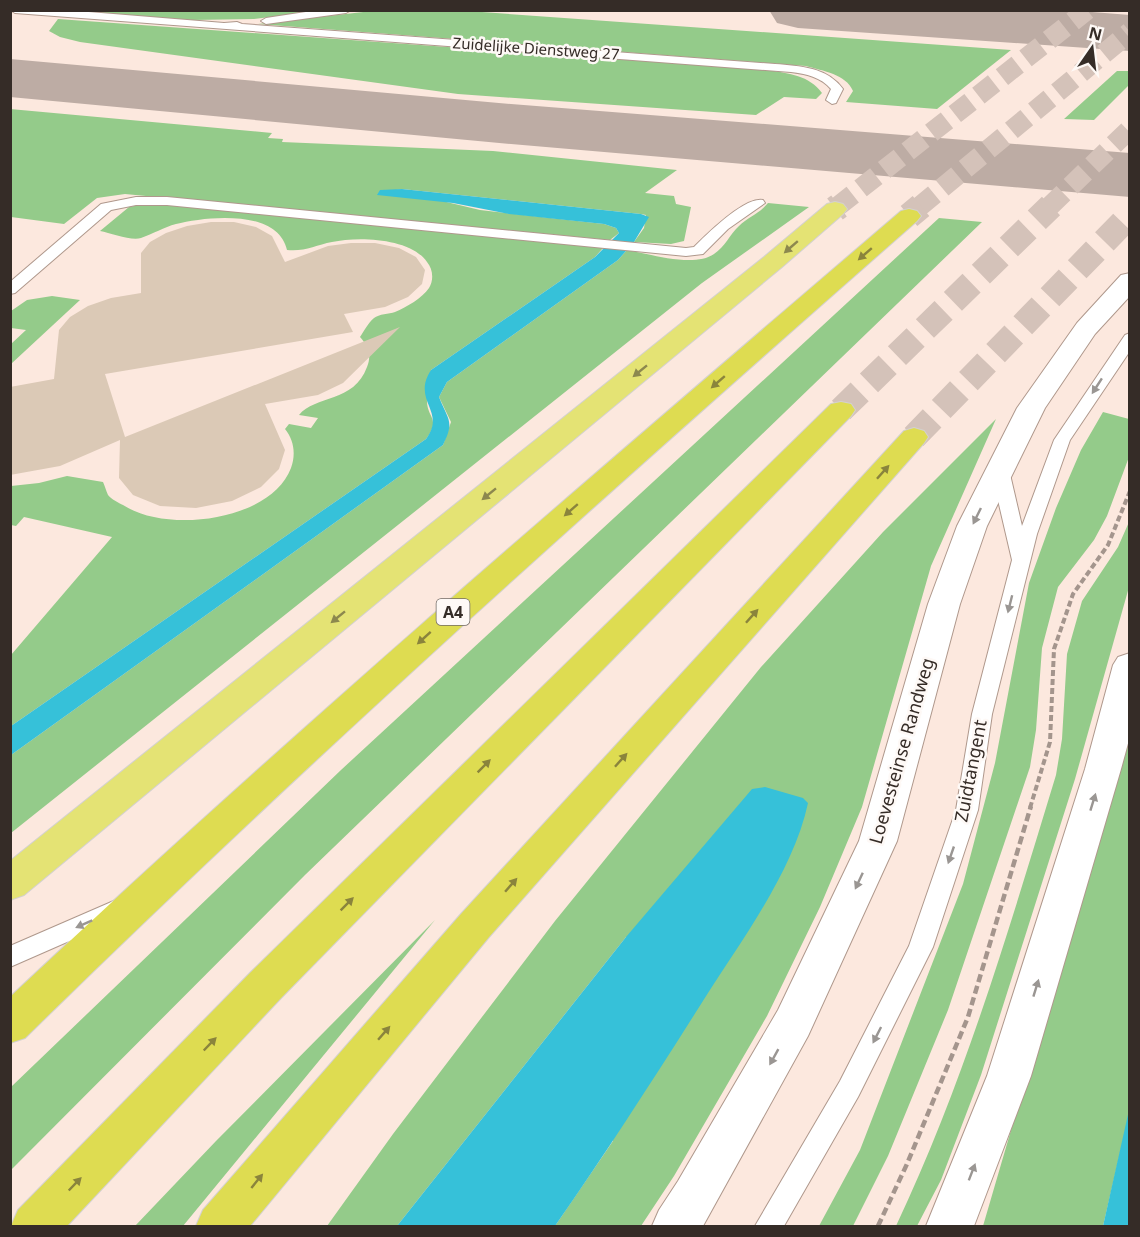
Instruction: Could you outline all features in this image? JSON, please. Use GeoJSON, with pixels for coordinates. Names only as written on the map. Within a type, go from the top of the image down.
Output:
{"type":"FeatureCollection","features":[{"type":"Feature","properties":{"kind":"highway"},"geometry":{"type":"LineString","coordinates":[[10,884],[755,277],[835,209]]}},
{"type":"Feature","properties":{"kind":"highway","name":"A4"},"geometry":{"type":"LineString","coordinates":[[10,1025],[137,901],[452,613],[909,216]]}},
{"type":"Feature","properties":{"kind":"highway"},"geometry":{"type":"LineString","coordinates":[[35,1227],[266,985],[841,410]]}},
{"type":"Feature","properties":{"kind":"highway"},"geometry":{"type":"LineString","coordinates":[[220,1227],[276,1158],[581,804],[914,437]]}},
{"type":"Feature","properties":{"kind":"street","name":"Loevesteinse Randweg"},"geometry":{"type":"LineString","coordinates":[[676,1227],[793,1023],[878,841],[944,604],[972,526],[1031,408],[1086,329],[1130,280]]}},
{"type":"Feature","properties":{"kind":"street"},"geometry":{"type":"LineString","coordinates":[[950,1227],[1009,1076],[1103,770],[1130,665]]}},
{"type":"Feature","properties":{"kind":"lane","name":"Zuidelijke Dienstweg 27"},"geometry":{"type":"LineString","coordinates":[[15,10],[775,67],[822,77],[834,84],[837,89],[834,97]]}},
{"type":"Feature","properties":{"kind":"lane","name":"Zuidelijke Dienstweg 27"},"geometry":{"type":"LineString","coordinates":[[224,26],[346,10]]}},
{"type":"Feature","properties":{"kind":"lane"},"geometry":{"type":"LineString","coordinates":[[10,290],[106,207],[120,201],[140,199],[655,249],[698,251],[723,226],[758,203]]}},
{"type":"Feature","properties":{"kind":"lane","name":"Zuidtangent"},"geometry":{"type":"LineString","coordinates":[[769,1227],[849,1089],[921,947],[967,810],[981,714],[1028,534],[1062,440],[1130,338]]}},
{"type":"Feature","properties":{"kind":"lane"},"geometry":{"type":"LineString","coordinates":[[1000,470],[1021,561]]}},
{"type":"Feature","properties":{"kind":"lane"},"geometry":{"type":"LineString","coordinates":[[10,957],[137,901]]}},
{"type":"Feature","properties":{"kind":"path"},"geometry":{"type":"LineString","coordinates":[[878,1227],[907,1164],[968,1017],[1050,742],[1054,650],[1072,594],[1108,545],[1130,491]]}},
{"type":"Feature","properties":{"kind":"green space"},"geometry":{"type":"Polygon","coordinates":[[[454,10],[1011,50],[937,109],[846,102],[853,91],[850,85],[840,77],[806,66],[258,24],[372,11],[454,10]]]}},
{"type":"Feature","properties":{"kind":"green space"},"geometry":{"type":"Polygon","coordinates":[[[67,11],[320,11],[254,19],[192,20],[67,11]]]}},
{"type":"Feature","properties":{"kind":"green space"},"geometry":{"type":"Polygon","coordinates":[[[58,19],[769,70],[805,79],[822,93],[816,99],[784,97],[756,115],[458,94],[80,42],[60,37],[49,31],[58,19]]]}},
{"type":"Feature","properties":{"kind":"green space"},"geometry":{"type":"Polygon","coordinates":[[[1117,71],[1129,71],[1129,85],[1094,120],[1064,119],[1117,71]]]}},
{"type":"Feature","properties":{"kind":"green space"},"geometry":{"type":"Polygon","coordinates":[[[10,109],[272,133],[268,138],[283,139],[282,142],[493,151],[677,170],[645,193],[674,196],[676,204],[691,207],[684,241],[671,244],[634,242],[644,228],[646,215],[402,189],[396,190],[480,210],[604,224],[616,228],[619,233],[610,240],[125,194],[97,198],[64,224],[11,217],[10,109]]]}},
{"type":"Feature","properties":{"kind":"green space"},"geometry":{"type":"Polygon","coordinates":[[[149,203],[603,248],[595,257],[431,370],[427,405],[433,427],[426,439],[11,726],[11,655],[112,537],[24,517],[16,526],[11,525],[11,486],[39,483],[67,476],[103,482],[108,495],[115,501],[142,514],[165,519],[190,520],[241,511],[262,500],[280,486],[291,468],[293,447],[285,429],[289,424],[311,428],[318,418],[299,415],[315,404],[344,393],[361,379],[369,359],[368,351],[360,337],[372,320],[414,302],[426,292],[432,282],[432,271],[427,262],[409,248],[397,244],[356,239],[299,250],[287,250],[281,237],[270,228],[240,219],[189,221],[137,239],[100,231],[129,207],[149,203]]]}},
{"type":"Feature","properties":{"kind":"green space"},"geometry":{"type":"Polygon","coordinates":[[[768,203],[809,207],[702,283],[11,833],[11,755],[443,445],[451,422],[439,397],[447,382],[618,260],[627,250],[672,259],[705,258],[718,251],[739,226],[768,203]]]}},
{"type":"Feature","properties":{"kind":"green space"},"geometry":{"type":"Polygon","coordinates":[[[939,218],[982,222],[305,875],[11,1170],[11,1087],[341,770],[939,218]]]}},
{"type":"Feature","properties":{"kind":"green space"},"geometry":{"type":"Polygon","coordinates":[[[52,296],[80,300],[11,364],[11,344],[26,330],[11,328],[11,311],[27,300],[52,296]]]}},
{"type":"Feature","properties":{"kind":"green space"},"geometry":{"type":"Polygon","coordinates":[[[1103,412],[1129,419],[1129,457],[1107,516],[1094,540],[1058,587],[1042,648],[1036,730],[1030,767],[948,1010],[888,1156],[853,1226],[819,1226],[860,1150],[963,884],[995,763],[1029,583],[1056,508],[1081,450],[1103,412]]]}},
{"type":"Feature","properties":{"kind":"green space"},"geometry":{"type":"Polygon","coordinates":[[[996,419],[931,566],[862,807],[820,907],[767,1016],[674,1176],[641,1226],[555,1226],[613,1141],[626,937],[397,1226],[327,1226],[393,1134],[555,921],[761,667],[883,532],[996,419]]]}},
{"type":"Feature","properties":{"kind":"green space"},"geometry":{"type":"Polygon","coordinates":[[[1129,522],[1129,587],[1075,779],[981,1075],[941,1180],[917,1226],[896,1226],[944,1116],[965,1060],[1003,947],[1056,775],[1062,739],[1067,654],[1082,601],[1118,547],[1129,522]]]}},
{"type":"Feature","properties":{"kind":"green space"},"geometry":{"type":"Polygon","coordinates":[[[1129,726],[1130,1110],[1103,1226],[983,1226],[1129,726]]]}},
{"type":"Feature","properties":{"kind":"green space"},"geometry":{"type":"Polygon","coordinates":[[[435,920],[183,1226],[135,1226],[216,1141],[435,920]]]}},
{"type":"Feature","properties":{"kind":"water"},"geometry":{"type":"Polygon","coordinates":[[[402,189],[641,214],[649,217],[634,242],[618,260],[447,382],[439,397],[449,421],[449,431],[443,445],[11,755],[11,726],[426,439],[433,421],[425,390],[431,370],[595,257],[619,233],[616,228],[604,224],[509,214],[453,203],[377,195],[380,190],[402,189]]]}},
{"type":"Feature","properties":{"kind":"water"},"geometry":{"type":"Polygon","coordinates":[[[765,787],[803,798],[808,803],[792,853],[752,926],[633,1111],[555,1226],[397,1226],[626,937],[752,789],[765,787]]]}},
{"type":"Feature","properties":{"kind":"water"},"geometry":{"type":"Polygon","coordinates":[[[1129,1110],[1129,1226],[1103,1226],[1129,1110]]]}},
{"type":"Feature","properties":{"kind":"building"},"geometry":{"type":"Polygon","coordinates":[[[211,222],[234,222],[256,227],[272,236],[285,262],[328,246],[351,243],[375,243],[399,248],[416,257],[425,270],[422,284],[408,297],[385,307],[344,314],[353,332],[105,374],[125,437],[400,327],[343,383],[318,395],[265,404],[285,450],[279,469],[261,487],[232,501],[196,508],[160,506],[133,495],[119,478],[120,440],[60,466],[10,475],[10,387],[54,379],[59,330],[70,317],[88,306],[111,298],[141,293],[141,253],[150,242],[166,233],[187,226],[211,222]]]}},
{"type":"Feature","properties":{"kind":"taxiway"},"geometry":{"type":"LineString","coordinates":[[798,10],[1130,33]]}},
{"type":"Feature","properties":{"kind":"taxiway"},"geometry":{"type":"LineString","coordinates":[[10,78],[511,124],[1130,175]]}},
{"type":"Feature","properties":{"kind":"tunnel"},"geometry":{"type":"LineString","coordinates":[[837,207],[1087,10]]}},
{"type":"Feature","properties":{"kind":"tunnel"},"geometry":{"type":"LineString","coordinates":[[919,207],[1130,32]]}},
{"type":"Feature","properties":{"kind":"tunnel"},"geometry":{"type":"LineString","coordinates":[[1049,207],[1130,129]]}},
{"type":"Feature","properties":{"kind":"tunnel"},"geometry":{"type":"LineString","coordinates":[[835,209],[839,206]]}},
{"type":"Feature","properties":{"kind":"tunnel"},"geometry":{"type":"LineString","coordinates":[[909,216],[921,206]]}},
{"type":"Feature","properties":{"kind":"tunnel"},"geometry":{"type":"LineString","coordinates":[[841,410],[1051,206]]}},
{"type":"Feature","properties":{"kind":"tunnel"},"geometry":{"type":"LineString","coordinates":[[914,437],[1130,215]]}}]}
